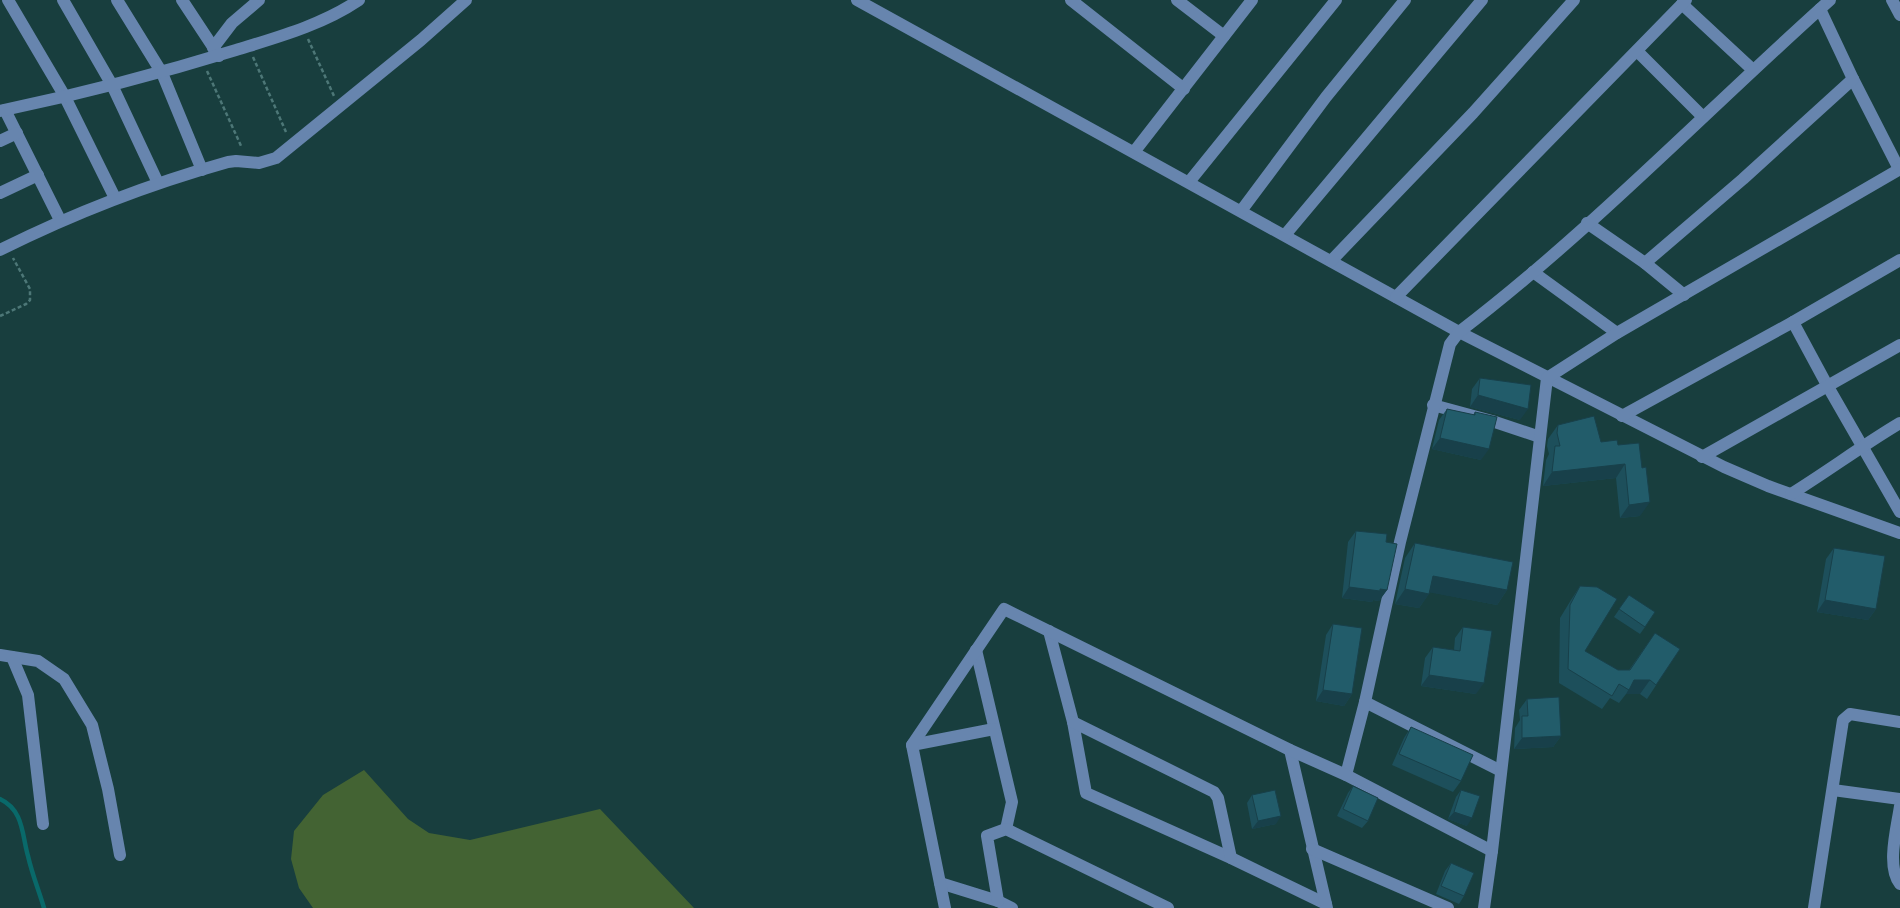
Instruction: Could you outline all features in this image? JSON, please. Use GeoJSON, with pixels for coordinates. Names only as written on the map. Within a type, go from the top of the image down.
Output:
{"type":"FeatureCollection","features":[{"type":"Feature","properties":{"kind":"street"},"geometry":{"type":"LineString","coordinates":[[8,0],[64,95],[115,198]]}},
{"type":"Feature","properties":{"kind":"street"},"geometry":{"type":"LineString","coordinates":[[63,0],[112,85],[158,183]]}},
{"type":"Feature","properties":{"kind":"street"},"geometry":{"type":"LineString","coordinates":[[117,0],[162,73],[202,170]]}},
{"type":"Feature","properties":{"kind":"street"},"geometry":{"type":"LineString","coordinates":[[182,0],[216,52]]}},
{"type":"Feature","properties":{"kind":"street"},"geometry":{"type":"LineString","coordinates":[[216,52],[232,23],[259,0]]}},
{"type":"Feature","properties":{"kind":"street"},"geometry":{"type":"LineString","coordinates":[[60,220],[17,134],[2,110],[162,73],[202,60],[216,52],[248,47],[303,29],[347,8],[359,0]]}},
{"type":"Feature","properties":{"kind":"street"},"geometry":{"type":"LineString","coordinates":[[4,248],[60,220],[158,183],[236,161],[259,163],[276,158],[421,40],[466,0]]}},
{"type":"Feature","properties":{"kind":"street"},"geometry":{"type":"LineString","coordinates":[[1071,0],[1184,89]]}},
{"type":"Feature","properties":{"kind":"street"},"geometry":{"type":"LineString","coordinates":[[1176,0],[1224,36]]}},
{"type":"Feature","properties":{"kind":"street"},"geometry":{"type":"LineString","coordinates":[[1134,152],[1252,0]]}},
{"type":"Feature","properties":{"kind":"street"},"geometry":{"type":"LineString","coordinates":[[1189,182],[1336,0]]}},
{"type":"Feature","properties":{"kind":"street"},"geometry":{"type":"LineString","coordinates":[[1241,211],[1326,97],[1405,0]]}},
{"type":"Feature","properties":{"kind":"street"},"geometry":{"type":"LineString","coordinates":[[1285,236],[1482,0]]}},
{"type":"Feature","properties":{"kind":"street"},"geometry":{"type":"LineString","coordinates":[[1331,261],[1473,113],[1574,0]]}},
{"type":"Feature","properties":{"kind":"street"},"geometry":{"type":"LineString","coordinates":[[1346,775],[1405,543],[1433,405],[1450,344],[1459,332],[1533,272],[1830,0]]}},
{"type":"Feature","properties":{"kind":"street"},"geometry":{"type":"LineString","coordinates":[[1892,0],[1900,15]]}},
{"type":"Feature","properties":{"kind":"street"},"geometry":{"type":"LineString","coordinates":[[864,1],[1459,332],[1702,457],[1746,477],[1898,532],[1900,518]]}},
{"type":"Feature","properties":{"kind":"street"},"geometry":{"type":"LineString","coordinates":[[1396,297],[1684,2],[1753,70]]}},
{"type":"Feature","properties":{"kind":"street"},"geometry":{"type":"LineString","coordinates":[[1547,378],[1617,333],[1900,169],[1853,79],[1820,9]]}},
{"type":"Feature","properties":{"kind":"street"},"geometry":{"type":"LineString","coordinates":[[1637,51],[1702,117]]}},
{"type":"Feature","properties":{"kind":"street"},"geometry":{"type":"LineString","coordinates":[[1645,263],[1743,179],[1853,79]]}},
{"type":"Feature","properties":{"kind":"street"},"geometry":{"type":"LineString","coordinates":[[0,141],[17,134]]}},
{"type":"Feature","properties":{"kind":"street"},"geometry":{"type":"LineString","coordinates":[[0,193],[38,175]]}},
{"type":"Feature","properties":{"kind":"street"},"geometry":{"type":"LineString","coordinates":[[1587,223],[1645,263],[1684,295]]}},
{"type":"Feature","properties":{"kind":"street"},"geometry":{"type":"LineString","coordinates":[[1622,416],[1793,322],[1900,260]]}},
{"type":"Feature","properties":{"kind":"street"},"geometry":{"type":"LineString","coordinates":[[1533,272],[1617,333]]}},
{"type":"Feature","properties":{"kind":"street"},"geometry":{"type":"LineString","coordinates":[[1793,322],[1900,512]]}},
{"type":"Feature","properties":{"kind":"street"},"geometry":{"type":"LineString","coordinates":[[1702,457],[1900,345]]}},
{"type":"Feature","properties":{"kind":"street"},"geometry":{"type":"LineString","coordinates":[[1484,908],[1501,770],[1519,572],[1547,378]]}},
{"type":"Feature","properties":{"kind":"street"},"geometry":{"type":"LineString","coordinates":[[1433,405],[1492,421],[1540,437]]}},
{"type":"Feature","properties":{"kind":"street"},"geometry":{"type":"LineString","coordinates":[[1791,494],[1900,423]]}},
{"type":"Feature","properties":{"kind":"street"},"geometry":{"type":"LineString","coordinates":[[945,908],[912,745],[1004,609],[1290,750],[1346,775],[1492,851]]}},
{"type":"Feature","properties":{"kind":"street"},"geometry":{"type":"LineString","coordinates":[[1049,631],[1073,722],[1086,793],[1231,858],[1327,906]]}},
{"type":"Feature","properties":{"kind":"street"},"geometry":{"type":"LineString","coordinates":[[976,650],[1012,802],[1006,829]]}},
{"type":"Feature","properties":{"kind":"street"},"geometry":{"type":"LineString","coordinates":[[6,656],[28,695],[43,824]]}},
{"type":"Feature","properties":{"kind":"street"},"geometry":{"type":"LineString","coordinates":[[6,656],[38,661],[64,679],[92,725],[108,789],[120,854]]}},
{"type":"Feature","properties":{"kind":"street"},"geometry":{"type":"LineString","coordinates":[[1365,702],[1501,770]]}},
{"type":"Feature","properties":{"kind":"street"},"geometry":{"type":"LineString","coordinates":[[1814,908],[1843,720],[1850,714],[1855,714],[1900,722]]}},
{"type":"Feature","properties":{"kind":"street"},"geometry":{"type":"LineString","coordinates":[[1073,722],[1214,792],[1218,798],[1231,858]]}},
{"type":"Feature","properties":{"kind":"street"},"geometry":{"type":"LineString","coordinates":[[912,745],[994,729]]}},
{"type":"Feature","properties":{"kind":"street"},"geometry":{"type":"LineString","coordinates":[[1290,750],[1327,906]]}},
{"type":"Feature","properties":{"kind":"street"},"geometry":{"type":"LineString","coordinates":[[1832,790],[1900,799]]}},
{"type":"Feature","properties":{"kind":"street"},"geometry":{"type":"LineString","coordinates":[[1900,806],[1893,861],[1894,871],[1900,884]]}},
{"type":"Feature","properties":{"kind":"street"},"geometry":{"type":"LineString","coordinates":[[998,901],[988,836],[1006,829],[1168,908]]}},
{"type":"Feature","properties":{"kind":"street"},"geometry":{"type":"LineString","coordinates":[[1312,849],[1448,908]]}},
{"type":"Feature","properties":{"kind":"street"},"geometry":{"type":"LineString","coordinates":[[940,883],[998,901],[1012,908]]}},
{"type":"Feature","properties":{"kind":"path"},"geometry":{"type":"LineString","coordinates":[[303,29],[339,107]]}},
{"type":"Feature","properties":{"kind":"path"},"geometry":{"type":"LineString","coordinates":[[248,47],[292,146]]}},
{"type":"Feature","properties":{"kind":"path"},"geometry":{"type":"LineString","coordinates":[[202,60],[248,162]]}},
{"type":"Feature","properties":{"kind":"path"},"geometry":{"type":"LineString","coordinates":[[0,316],[26,304],[31,296],[30,290],[4,248]]}},
{"type":"Feature","properties":{"kind":"green space"},"geometry":{"type":"Polygon","coordinates":[[[364,770],[408,819],[429,833],[470,840],[600,809],[694,908],[313,908],[299,888],[291,859],[294,831],[323,795],[364,770]]]}},
{"type":"Feature","properties":{"kind":"building"},"geometry":{"type":"Polygon","coordinates":[[[1480,378],[1531,385],[1528,409],[1478,395],[1480,378]]]}},
{"type":"Feature","properties":{"kind":"building"},"geometry":{"type":"Polygon","coordinates":[[[1447,409],[1475,415],[1475,412],[1497,417],[1489,449],[1440,438],[1447,409]]]}},
{"type":"Feature","properties":{"kind":"building"},"geometry":{"type":"Polygon","coordinates":[[[1594,416],[1601,442],[1617,440],[1618,445],[1639,443],[1642,468],[1646,467],[1650,502],[1629,505],[1625,464],[1552,472],[1555,446],[1560,446],[1557,433],[1558,425],[1594,416]]]}},
{"type":"Feature","properties":{"kind":"building"},"geometry":{"type":"Polygon","coordinates":[[[1356,531],[1387,534],[1386,542],[1397,544],[1387,590],[1380,589],[1380,591],[1349,587],[1356,531]]]}},
{"type":"Feature","properties":{"kind":"building"},"geometry":{"type":"Polygon","coordinates":[[[1415,543],[1513,562],[1507,590],[1433,576],[1429,594],[1405,589],[1415,543]]]}},
{"type":"Feature","properties":{"kind":"building"},"geometry":{"type":"Polygon","coordinates":[[[1834,548],[1885,556],[1876,609],[1825,600],[1834,548]]]}},
{"type":"Feature","properties":{"kind":"building"},"geometry":{"type":"Polygon","coordinates":[[[1580,586],[1597,587],[1617,599],[1585,651],[1618,670],[1630,670],[1655,633],[1680,649],[1656,685],[1650,680],[1634,680],[1629,690],[1619,684],[1612,696],[1568,669],[1570,605],[1580,586]]]}},
{"type":"Feature","properties":{"kind":"building"},"geometry":{"type":"Polygon","coordinates":[[[1629,595],[1655,612],[1645,627],[1619,609],[1629,595]]]}},
{"type":"Feature","properties":{"kind":"building"},"geometry":{"type":"Polygon","coordinates":[[[1333,624],[1362,628],[1352,694],[1323,690],[1333,624]]]}},
{"type":"Feature","properties":{"kind":"building"},"geometry":{"type":"Polygon","coordinates":[[[1463,627],[1492,631],[1484,683],[1429,675],[1433,647],[1460,651],[1463,627]]]}},
{"type":"Feature","properties":{"kind":"building"},"geometry":{"type":"Polygon","coordinates":[[[1559,697],[1561,736],[1522,738],[1522,716],[1528,716],[1527,699],[1559,697]]]}},
{"type":"Feature","properties":{"kind":"building"},"geometry":{"type":"Polygon","coordinates":[[[1411,727],[1473,755],[1461,781],[1399,754],[1411,727]]]}},
{"type":"Feature","properties":{"kind":"building"},"geometry":{"type":"Polygon","coordinates":[[[1353,786],[1378,798],[1368,821],[1343,809],[1353,786]]]}},
{"type":"Feature","properties":{"kind":"building"},"geometry":{"type":"Polygon","coordinates":[[[1275,790],[1281,816],[1258,821],[1252,795],[1275,790]]]}},
{"type":"Feature","properties":{"kind":"building"},"geometry":{"type":"Polygon","coordinates":[[[1461,790],[1480,796],[1472,818],[1454,812],[1461,790]]]}},
{"type":"Feature","properties":{"kind":"building"},"geometry":{"type":"Polygon","coordinates":[[[1451,863],[1474,873],[1464,896],[1441,886],[1451,863]]]}},
{"type":"Feature","properties":{"kind":"waterway"},"geometry":{"type":"LineString","coordinates":[[0,799],[14,810],[21,824],[31,869],[44,908]]}}]}
